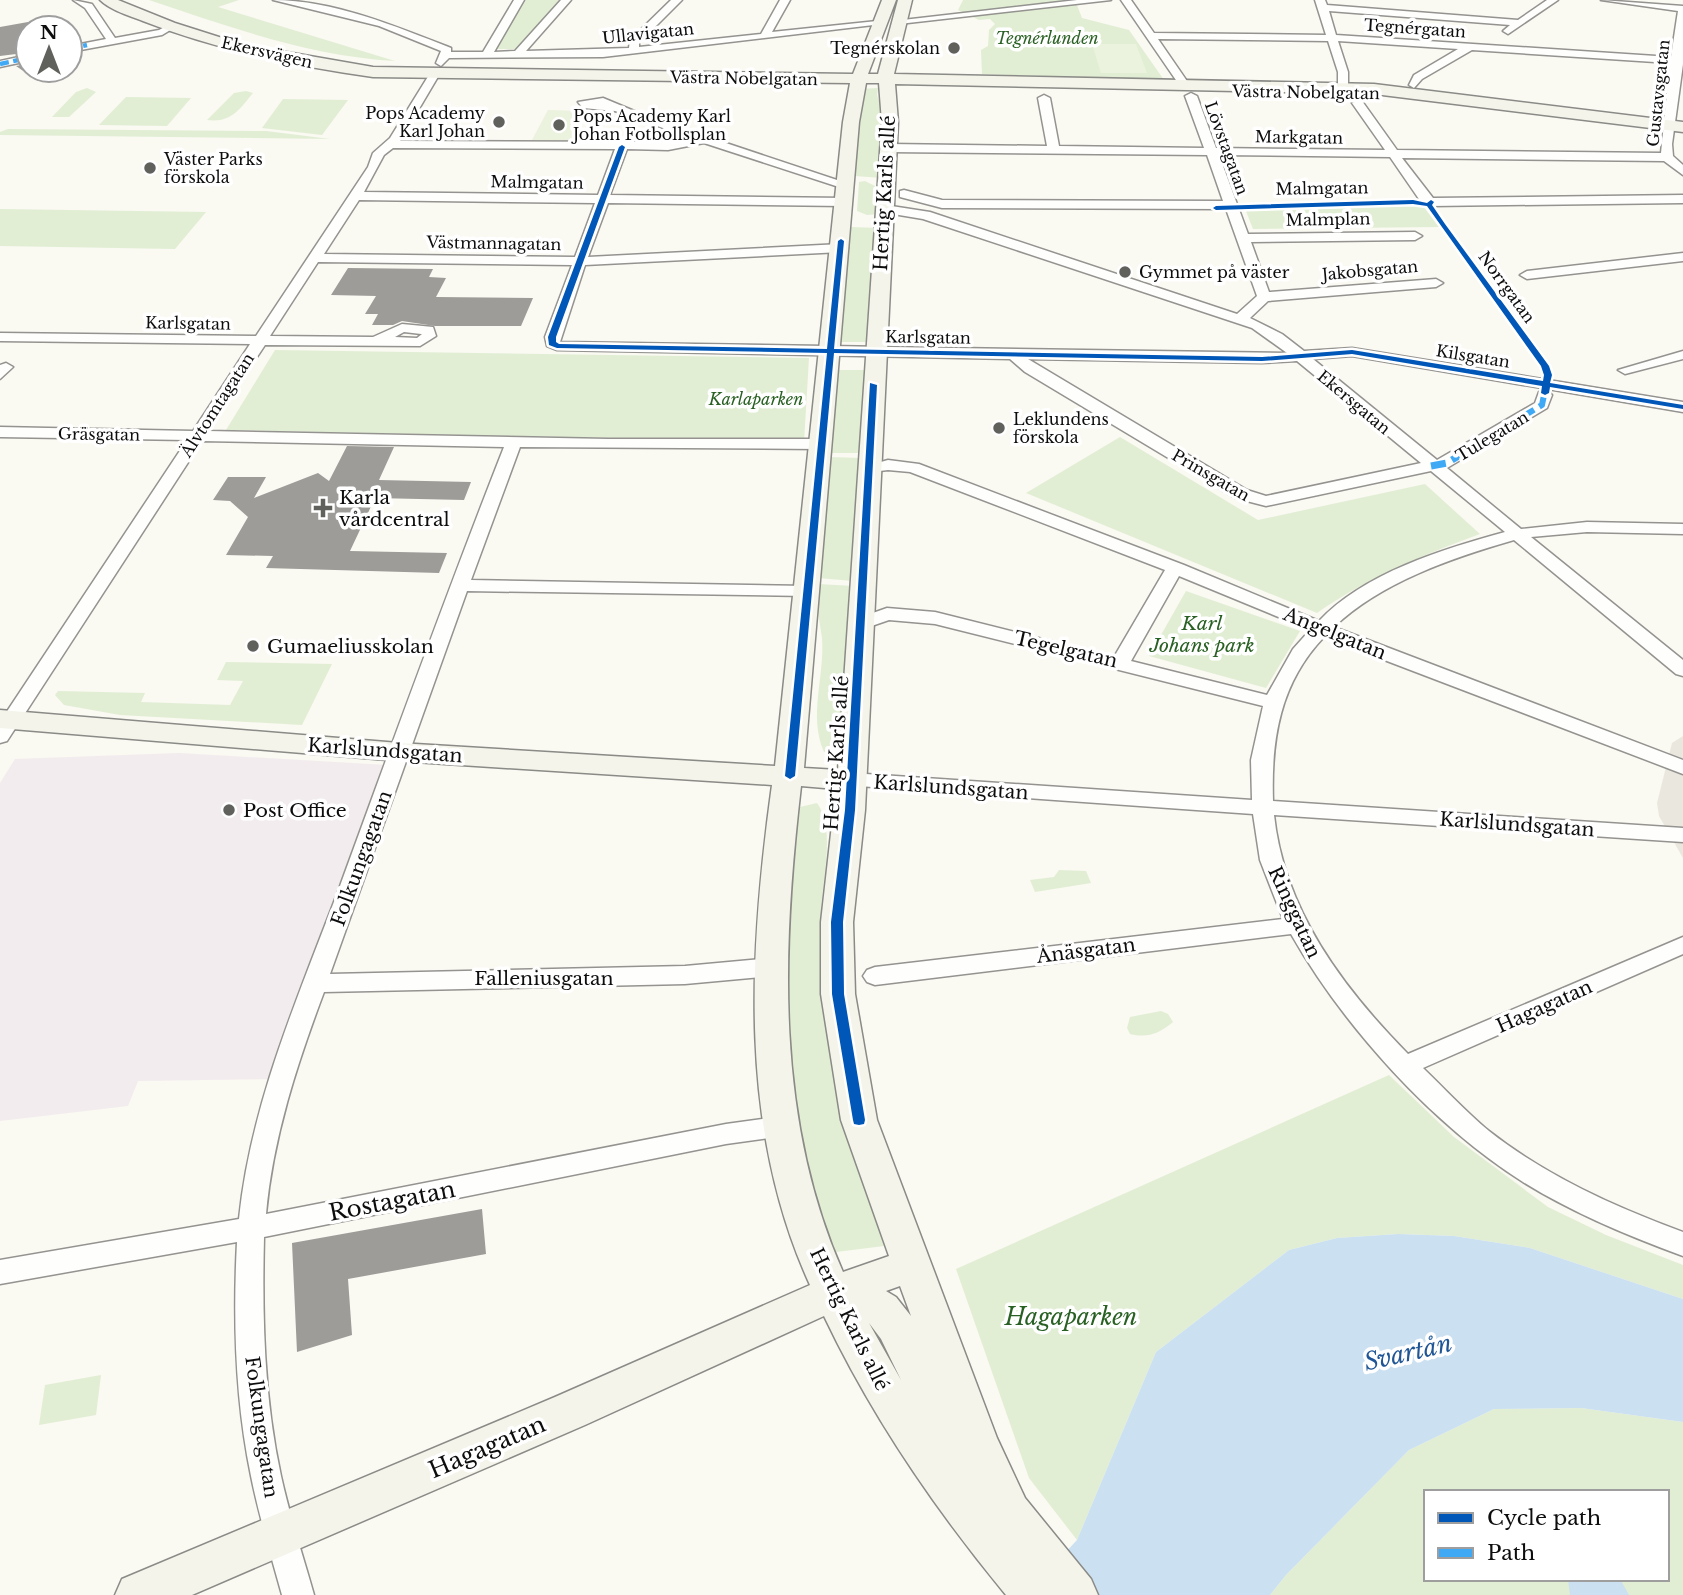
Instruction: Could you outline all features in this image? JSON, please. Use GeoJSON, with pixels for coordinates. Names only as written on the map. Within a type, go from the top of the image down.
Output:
{"type":"FeatureCollection","features":[{"type":"Feature","properties":{"kind":"main road","name":"Ekersvägen"},"geometry":{"type":"LineString","coordinates":[[114,0],[179,25],[317,58],[389,67],[440,66]]}},
{"type":"Feature","properties":{"kind":"main road","name":"Hertig Karls allé"},"geometry":{"type":"LineString","coordinates":[[890,0],[875,28],[854,93],[875,352],[851,795],[837,922],[838,994],[846,1056],[859,1120],[991,1472],[1046,1584]]}},
{"type":"Feature","properties":{"kind":"main road","name":"Hertig Karls allé"},"geometry":{"type":"LineString","coordinates":[[905,0],[886,81],[890,121],[888,148],[841,247],[794,737],[778,869],[770,1018],[783,1126],[808,1231],[867,1363],[909,1433],[979,1528],[1046,1584]]}},
{"type":"Feature","properties":{"kind":"main road","name":"Västra Nobelgatan"},"geometry":{"type":"LineString","coordinates":[[440,66],[629,76],[1188,90],[1344,83],[1677,128]]}},
{"type":"Feature","properties":{"kind":"main road","name":"Västra Nobelgatan"},"geometry":{"type":"LineString","coordinates":[[886,81],[1398,94],[1677,128]]}},
{"type":"Feature","properties":{"kind":"main road","name":"Karlslundsgatan"},"geometry":{"type":"LineString","coordinates":[[2,725],[790,776]]}},
{"type":"Feature","properties":{"kind":"main road"},"geometry":{"type":"LineString","coordinates":[[794,737],[813,750],[851,795]]}},
{"type":"Feature","properties":{"kind":"main road"},"geometry":{"type":"LineString","coordinates":[[790,776],[851,795]]}},
{"type":"Feature","properties":{"kind":"main road","name":"Hagagatan"},"geometry":{"type":"LineString","coordinates":[[138,1595],[693,1358],[834,1293],[912,1265]]}},
{"type":"Feature","properties":{"kind":"main road"},"geometry":{"type":"LineString","coordinates":[[834,1293],[865,1300],[882,1309],[895,1326],[954,1441],[991,1472]]}},
{"type":"Feature","properties":{"kind":"street"},"geometry":{"type":"LineString","coordinates":[[278,0],[382,24],[447,50],[440,66]]}},
{"type":"Feature","properties":{"kind":"street"},"geometry":{"type":"LineString","coordinates":[[487,54],[519,0]]}},
{"type":"Feature","properties":{"kind":"street"},"geometry":{"type":"LineString","coordinates":[[517,54],[566,0]]}},
{"type":"Feature","properties":{"kind":"street"},"geometry":{"type":"LineString","coordinates":[[634,51],[634,41],[677,0]]}},
{"type":"Feature","properties":{"kind":"street"},"geometry":{"type":"LineString","coordinates":[[766,36],[768,26],[785,0]]}},
{"type":"Feature","properties":{"kind":"street"},"geometry":{"type":"LineString","coordinates":[[899,21],[1106,0]]}},
{"type":"Feature","properties":{"kind":"street","name":"Lövstagatan"},"geometry":{"type":"LineString","coordinates":[[1126,0],[1188,90],[1264,297]]}},
{"type":"Feature","properties":{"kind":"street"},"geometry":{"type":"LineString","coordinates":[[1494,48],[1495,39],[1553,0]]}},
{"type":"Feature","properties":{"kind":"street"},"geometry":{"type":"LineString","coordinates":[[1606,0],[1683,10]]}},
{"type":"Feature","properties":{"kind":"street"},"geometry":{"type":"LineString","coordinates":[[82,2],[112,41]]}},
{"type":"Feature","properties":{"kind":"street"},"geometry":{"type":"LineString","coordinates":[[1344,83],[1321,4],[1520,23]]}},
{"type":"Feature","properties":{"kind":"street","name":"Gustavsgatan"},"geometry":{"type":"LineString","coordinates":[[1683,10],[1677,128],[1666,144],[1667,156],[1683,171]]}},
{"type":"Feature","properties":{"kind":"street"},"geometry":{"type":"LineString","coordinates":[[84,46],[162,32],[179,25]]}},
{"type":"Feature","properties":{"kind":"street","name":"Ullavigatan"},"geometry":{"type":"LineString","coordinates":[[440,66],[487,54],[603,54],[766,36],[875,28]]}},
{"type":"Feature","properties":{"kind":"street","name":"Tegnérgatan"},"geometry":{"type":"LineString","coordinates":[[1152,37],[1333,38],[1679,61]]}},
{"type":"Feature","properties":{"kind":"street"},"geometry":{"type":"LineString","coordinates":[[1414,85],[1418,77],[1470,47]]}},
{"type":"Feature","properties":{"kind":"street","name":"Älvtomtagatan"},"geometry":{"type":"LineString","coordinates":[[2,725],[197,436],[374,167],[379,153],[392,144],[440,66]]}},
{"type":"Feature","properties":{"kind":"street"},"geometry":{"type":"LineString","coordinates":[[1044,98],[1054,150]]}},
{"type":"Feature","properties":{"kind":"street"},"geometry":{"type":"LineString","coordinates":[[1358,103],[1424,200],[1683,199]]}},
{"type":"Feature","properties":{"kind":"street","name":"Ekersgatan"},"geometry":{"type":"LineString","coordinates":[[613,108],[811,175],[863,198],[1257,325],[1299,356],[1683,670]]}},
{"type":"Feature","properties":{"kind":"street"},"geometry":{"type":"LineString","coordinates":[[392,144],[677,146],[705,139]]}},
{"type":"Feature","properties":{"kind":"street"},"geometry":{"type":"LineString","coordinates":[[583,261],[602,198],[622,146]]}},
{"type":"Feature","properties":{"kind":"street","name":"Markgatan"},"geometry":{"type":"LineString","coordinates":[[888,148],[1667,156]]}},
{"type":"Feature","properties":{"kind":"street"},"geometry":{"type":"LineString","coordinates":[[904,194],[942,204],[1230,205]]}},
{"type":"Feature","properties":{"kind":"street","name":"Malmgatan"},"geometry":{"type":"LineString","coordinates":[[355,196],[863,198]]}},
{"type":"Feature","properties":{"kind":"street"},"geometry":{"type":"LineString","coordinates":[[932,219],[942,204]]}},
{"type":"Feature","properties":{"kind":"street","name":"Malmplan"},"geometry":{"type":"LineString","coordinates":[[1241,238],[1415,236]]}},
{"type":"Feature","properties":{"kind":"street","name":"Västmannagatan"},"geometry":{"type":"LineString","coordinates":[[314,258],[583,261],[841,247]]}},
{"type":"Feature","properties":{"kind":"street"},"geometry":{"type":"LineString","coordinates":[[1527,275],[1683,257]]}},
{"type":"Feature","properties":{"kind":"street","name":"Karlsgatan"},"geometry":{"type":"LineString","coordinates":[[583,261],[552,337],[552,343],[557,346],[1262,359],[1299,356]]}},
{"type":"Feature","properties":{"kind":"street","name":"Jakobsgatan"},"geometry":{"type":"LineString","coordinates":[[1264,297],[1436,283]]}},
{"type":"Feature","properties":{"kind":"street"},"geometry":{"type":"LineString","coordinates":[[1240,319],[1264,297]]}},
{"type":"Feature","properties":{"kind":"street","name":"Karlsgatan"},"geometry":{"type":"LineString","coordinates":[[0,337],[376,341]]}},
{"type":"Feature","properties":{"kind":"street","name":"Kilsgatan"},"geometry":{"type":"LineString","coordinates":[[1299,356],[1352,352],[1683,407]]}},
{"type":"Feature","properties":{"kind":"street","name":"Prinsgatan"},"geometry":{"type":"LineString","coordinates":[[1015,355],[1030,369],[1254,500],[1275,501],[1431,466]]}},
{"type":"Feature","properties":{"kind":"street"},"geometry":{"type":"LineString","coordinates":[[1625,370],[1683,355]]}},
{"type":"Feature","properties":{"kind":"street","name":"Tulegatan"},"geometry":{"type":"LineString","coordinates":[[1431,466],[1447,463],[1542,405],[1544,395]]}},
{"type":"Feature","properties":{"kind":"street","name":"Gräsgatan"},"geometry":{"type":"LineString","coordinates":[[0,432],[197,436]]}},
{"type":"Feature","properties":{"kind":"street"},"geometry":{"type":"LineString","coordinates":[[197,436],[821,444]]}},
{"type":"Feature","properties":{"kind":"street","name":"Folkungagatan"},"geometry":{"type":"LineString","coordinates":[[298,1595],[281,1535],[260,1440],[249,1317],[251,1228],[264,1148],[284,1071],[458,585],[514,442]]}},
{"type":"Feature","properties":{"kind":"street","name":"Angelgatan"},"geometry":{"type":"LineString","coordinates":[[869,470],[888,465],[913,467],[1683,767]]}},
{"type":"Feature","properties":{"kind":"street","name":"Ringgatan"},"geometry":{"type":"LineString","coordinates":[[1683,529],[1596,527],[1516,535],[1394,577],[1366,592],[1321,628],[1292,663],[1271,702],[1261,758],[1263,807],[1272,865],[1297,925],[1320,964],[1367,1027],[1404,1066],[1485,1142],[1529,1174],[1618,1221],[1683,1244]]}},
{"type":"Feature","properties":{"kind":"street"},"geometry":{"type":"LineString","coordinates":[[1121,663],[1172,573],[1178,569]]}},
{"type":"Feature","properties":{"kind":"street"},"geometry":{"type":"LineString","coordinates":[[458,585],[807,591]]}},
{"type":"Feature","properties":{"kind":"street","name":"Tegelgatan"},"geometry":{"type":"LineString","coordinates":[[860,624],[887,614],[936,618],[1271,702]]}},
{"type":"Feature","properties":{"kind":"street","name":"Karlslundsgatan"},"geometry":{"type":"LineString","coordinates":[[851,795],[1263,807],[1683,835]]}},
{"type":"Feature","properties":{"kind":"street","name":"Ånäsgatan"},"geometry":{"type":"LineString","coordinates":[[875,976],[1297,925]]}},
{"type":"Feature","properties":{"kind":"street","name":"Hagagatan"},"geometry":{"type":"LineString","coordinates":[[1404,1066],[1683,945]]}},
{"type":"Feature","properties":{"kind":"street","name":"Falleniusgatan"},"geometry":{"type":"LineString","coordinates":[[316,983],[671,976],[771,967]]}},
{"type":"Feature","properties":{"kind":"street","name":"Rostagatan"},"geometry":{"type":"LineString","coordinates":[[0,1272],[251,1228],[726,1134],[783,1126]]}},
{"type":"Feature","properties":{"kind":"shaded area"},"geometry":{"type":"Polygon","coordinates":[[[1683,736],[1683,858],[1659,816],[1657,803],[1672,743],[1683,736]]]}},
{"type":"Feature","properties":{"kind":"shaded area"},"geometry":{"type":"Polygon","coordinates":[[[179,753],[387,765],[278,1079],[138,1081],[128,1106],[0,1121],[0,783],[15,759],[179,753]]]}},
{"type":"Feature","properties":{"kind":"green space"},"geometry":{"type":"Polygon","coordinates":[[[149,0],[239,0],[218,7],[395,61],[301,47],[149,0]]]}},
{"type":"Feature","properties":{"kind":"green space"},"geometry":{"type":"Polygon","coordinates":[[[526,0],[562,0],[516,49],[495,49],[526,0]]]}},
{"type":"Feature","properties":{"kind":"green space","name":"Tegnérlunden"},"geometry":{"type":"Polygon","coordinates":[[[963,0],[1075,0],[1082,18],[1129,30],[1164,80],[982,74],[981,50],[988,46],[989,30],[995,24],[990,19],[979,20],[958,10],[963,0]]]}},
{"type":"Feature","properties":{"kind":"green space"},"geometry":{"type":"Polygon","coordinates":[[[1092,44],[1136,44],[1147,73],[1101,73],[1092,44]]]}},
{"type":"Feature","properties":{"kind":"green space"},"geometry":{"type":"Polygon","coordinates":[[[87,88],[96,92],[69,117],[52,117],[76,92],[87,88]]]}},
{"type":"Feature","properties":{"kind":"green space"},"geometry":{"type":"Polygon","coordinates":[[[878,88],[877,95],[883,113],[882,178],[855,176],[852,175],[861,89],[878,88]]]}},
{"type":"Feature","properties":{"kind":"green space"},"geometry":{"type":"Polygon","coordinates":[[[234,93],[253,93],[234,114],[222,119],[207,120],[234,93]]]}},
{"type":"Feature","properties":{"kind":"green space"},"geometry":{"type":"Polygon","coordinates":[[[126,97],[191,98],[167,126],[99,125],[126,97]]]}},
{"type":"Feature","properties":{"kind":"green space"},"geometry":{"type":"Polygon","coordinates":[[[283,99],[348,100],[322,135],[262,128],[283,99]]]}},
{"type":"Feature","properties":{"kind":"green space","name":"Pops Academy Karl Johan Fotbollsplan"},"geometry":{"type":"Polygon","coordinates":[[[548,110],[583,111],[571,141],[532,140],[548,110]]]}},
{"type":"Feature","properties":{"kind":"green space"},"geometry":{"type":"Polygon","coordinates":[[[8,129],[266,131],[330,139],[0,135],[0,132],[8,129]]]}},
{"type":"Feature","properties":{"kind":"green space"},"geometry":{"type":"Polygon","coordinates":[[[865,181],[875,186],[878,214],[867,215],[857,211],[859,182],[865,181]]]}},
{"type":"Feature","properties":{"kind":"green space"},"geometry":{"type":"Polygon","coordinates":[[[1244,206],[1423,206],[1439,227],[1253,229],[1244,206]]]}},
{"type":"Feature","properties":{"kind":"green space"},"geometry":{"type":"Polygon","coordinates":[[[0,209],[206,212],[175,249],[0,246],[0,209]]]}},
{"type":"Feature","properties":{"kind":"green space"},"geometry":{"type":"Polygon","coordinates":[[[851,227],[878,228],[869,342],[839,342],[851,227]]]}},
{"type":"Feature","properties":{"kind":"green space","name":"Karlaparken"},"geometry":{"type":"Polygon","coordinates":[[[275,350],[809,358],[804,442],[226,430],[275,350]]]}},
{"type":"Feature","properties":{"kind":"green space"},"geometry":{"type":"Polygon","coordinates":[[[838,370],[866,370],[860,453],[830,453],[838,370]]]}},
{"type":"Feature","properties":{"kind":"green space"},"geometry":{"type":"Polygon","coordinates":[[[1120,437],[1258,520],[1425,484],[1480,534],[1396,568],[1317,613],[1026,493],[1120,437]]]}},
{"type":"Feature","properties":{"kind":"green space"},"geometry":{"type":"Polygon","coordinates":[[[829,457],[860,458],[853,581],[818,578],[829,457]]]}},
{"type":"Feature","properties":{"kind":"green space"},"geometry":{"type":"Polygon","coordinates":[[[818,584],[853,586],[843,750],[824,752],[817,724],[822,653],[818,584]]]}},
{"type":"Feature","properties":{"kind":"green space","name":"Karl Johans park"},"geometry":{"type":"Polygon","coordinates":[[[1186,591],[1300,631],[1266,688],[1149,656],[1186,591]]]}},
{"type":"Feature","properties":{"kind":"green space"},"geometry":{"type":"Polygon","coordinates":[[[226,662],[332,664],[302,725],[120,715],[64,705],[55,695],[58,691],[145,693],[141,702],[230,705],[243,681],[217,680],[226,662]]]}},
{"type":"Feature","properties":{"kind":"green space"},"geometry":{"type":"Polygon","coordinates":[[[817,803],[823,815],[827,844],[821,923],[829,1005],[852,1126],[884,1246],[836,1252],[813,1195],[797,1120],[784,997],[797,811],[800,807],[817,803]]]}},
{"type":"Feature","properties":{"kind":"green space"},"geometry":{"type":"Polygon","coordinates":[[[1059,870],[1086,871],[1091,883],[1035,892],[1030,880],[1054,877],[1059,870]]]}},
{"type":"Feature","properties":{"kind":"green space"},"geometry":{"type":"Polygon","coordinates":[[[1161,1011],[1168,1014],[1173,1022],[1153,1034],[1130,1034],[1127,1028],[1130,1017],[1161,1011]]]}},
{"type":"Feature","properties":{"kind":"green space","name":"Hagaparken"},"geometry":{"type":"Polygon","coordinates":[[[1389,1075],[1454,1137],[1548,1207],[1606,1235],[1683,1265],[1683,1299],[1530,1248],[1454,1236],[1398,1234],[1337,1238],[1289,1250],[1156,1352],[1077,1540],[1029,1478],[956,1269],[1389,1075]]]}},
{"type":"Feature","properties":{"kind":"green space"},"geometry":{"type":"Polygon","coordinates":[[[101,1375],[96,1415],[39,1425],[45,1385],[101,1375]]]}},
{"type":"Feature","properties":{"kind":"green space"},"geometry":{"type":"Polygon","coordinates":[[[1581,1408],[1683,1422],[1683,1595],[1270,1595],[1286,1575],[1409,1450],[1494,1409],[1581,1408]]]}},
{"type":"Feature","properties":{"kind":"water","name":"Svartån"},"geometry":{"type":"Polygon","coordinates":[[[1398,1234],[1454,1236],[1530,1248],[1683,1299],[1683,1422],[1581,1408],[1494,1409],[1409,1450],[1286,1575],[1270,1595],[1026,1595],[1077,1540],[1156,1352],[1289,1250],[1337,1238],[1398,1234]]]}},
{"type":"Feature","properties":{"kind":"water"},"geometry":{"type":"Polygon","coordinates":[[[1568,1581],[1621,1581],[1629,1595],[1570,1595],[1568,1581]]]}},
{"type":"Feature","properties":{"kind":"building"},"geometry":{"type":"Polygon","coordinates":[[[14,24],[14,54],[0,56],[0,27],[14,24]]]}},
{"type":"Feature","properties":{"kind":"building"},"geometry":{"type":"Polygon","coordinates":[[[348,268],[433,269],[429,277],[446,278],[436,297],[533,298],[521,326],[435,326],[402,321],[393,325],[372,325],[378,314],[365,314],[376,296],[331,295],[348,268]]]}},
{"type":"Feature","properties":{"kind":"building","name":"Karla vårdcentral"},"geometry":{"type":"Polygon","coordinates":[[[347,446],[394,447],[379,480],[471,482],[464,500],[375,498],[350,551],[447,553],[439,573],[266,568],[273,556],[226,555],[248,517],[230,501],[213,500],[228,477],[266,477],[254,498],[318,473],[329,481],[347,446]]]}},
{"type":"Feature","properties":{"kind":"building"},"geometry":{"type":"Polygon","coordinates":[[[482,1209],[486,1254],[348,1279],[352,1335],[297,1352],[292,1243],[482,1209]]]}},
{"type":"Feature","properties":{"kind":"marked path"},"geometry":{"type":"LineString","coordinates":[[0,64],[14,61]]}},
{"type":"Feature","properties":{"kind":"marked path"},"geometry":{"type":"LineString","coordinates":[[1431,466],[1447,463],[1542,405],[1544,395]]}},
{"type":"Feature","properties":{"kind":"cycle path"},"geometry":{"type":"LineString","coordinates":[[622,147],[552,337],[552,343],[557,346],[1262,359],[1352,352],[1683,407]]}},
{"type":"Feature","properties":{"kind":"cycle path"},"geometry":{"type":"LineString","coordinates":[[1216,208],[1413,202],[1429,205]]}},
{"type":"Feature","properties":{"kind":"cycle path","name":"Norrgatan"},"geometry":{"type":"LineString","coordinates":[[1431,202],[1429,205],[1545,366],[1548,375],[1545,393]]}},
{"type":"Feature","properties":{"kind":"cycle path"},"geometry":{"type":"LineString","coordinates":[[790,776],[841,241]]}},
{"type":"Feature","properties":{"kind":"cycle path"},"geometry":{"type":"LineString","coordinates":[[859,1120],[838,994],[837,922],[850,810],[873,385]]}},
{"type":"Feature","properties":{"kind":"place","name":"Tegnérskolan"},"geometry":{"type":"Point","coordinates":[954,48]}},
{"type":"Feature","properties":{"kind":"place","name":"Pops Academy Karl Johan"},"geometry":{"type":"Point","coordinates":[499,122]}},
{"type":"Feature","properties":{"kind":"place","name":"Pops Academy Karl Johan Fotbollsplan"},"geometry":{"type":"Point","coordinates":[559,125]}},
{"type":"Feature","properties":{"kind":"place","name":"Väster Parks förskola"},"geometry":{"type":"Point","coordinates":[150,168]}},
{"type":"Feature","properties":{"kind":"place","name":"Gymmet på väster"},"geometry":{"type":"Point","coordinates":[1125,272]}},
{"type":"Feature","properties":{"kind":"place","name":"Leklundens förskola"},"geometry":{"type":"Point","coordinates":[999,428]}},
{"type":"Feature","properties":{"kind":"place","name":"Karla vårdcentral"},"geometry":{"type":"Point","coordinates":[323,508]}},
{"type":"Feature","properties":{"kind":"place","name":"Gumaeliusskolan"},"geometry":{"type":"Point","coordinates":[253,646]}},
{"type":"Feature","properties":{"kind":"place","name":"Post Office"},"geometry":{"type":"Point","coordinates":[229,810]}}]}
